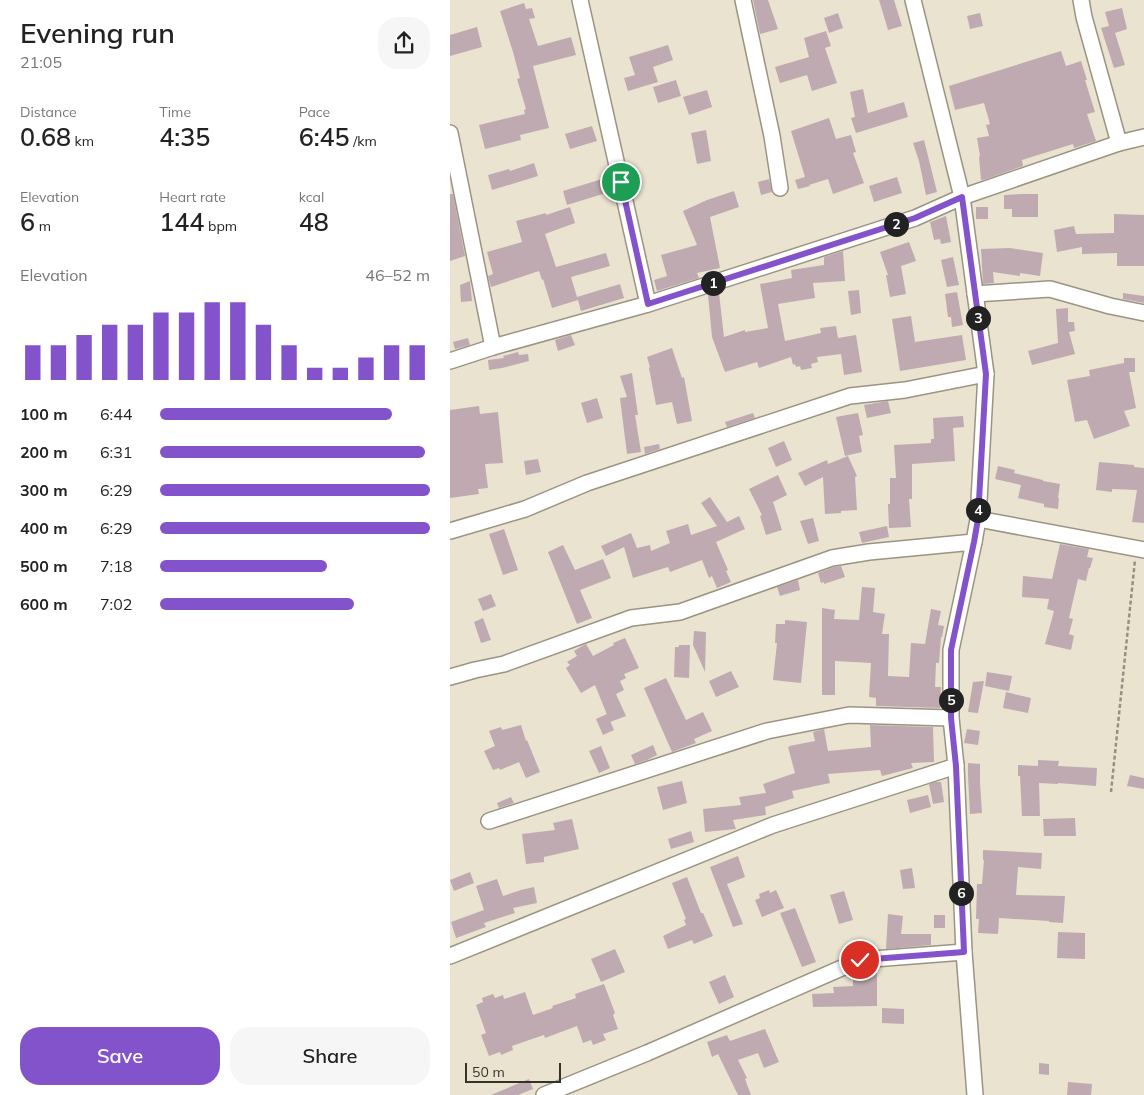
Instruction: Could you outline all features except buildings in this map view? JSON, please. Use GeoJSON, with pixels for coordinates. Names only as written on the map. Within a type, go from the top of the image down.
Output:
{"type":"FeatureCollection","features":[{"type":"Feature","properties":{"kind":"street"},"geometry":{"type":"LineString","coordinates":[[580,0],[648,304]]}},
{"type":"Feature","properties":{"kind":"street"},"geometry":{"type":"LineString","coordinates":[[743,0],[772,136],[780,188]]}},
{"type":"Feature","properties":{"kind":"street"},"geometry":{"type":"LineString","coordinates":[[913,0],[962,197],[986,374],[978,519],[951,650],[951,718],[956,766],[964,952],[975,1095]]}},
{"type":"Feature","properties":{"kind":"street"},"geometry":{"type":"LineString","coordinates":[[1081,0],[1119,143]]}},
{"type":"Feature","properties":{"kind":"street"},"geometry":{"type":"LineString","coordinates":[[450,133],[494,347]]}},
{"type":"Feature","properties":{"kind":"street"},"geometry":{"type":"LineString","coordinates":[[450,361],[648,304],[915,218],[962,197],[1119,143],[1144,138]]}},
{"type":"Feature","properties":{"kind":"street"},"geometry":{"type":"LineString","coordinates":[[975,294],[1050,289],[1110,306],[1144,313]]}},
{"type":"Feature","properties":{"kind":"street"},"geometry":{"type":"LineString","coordinates":[[450,531],[525,509],[587,483],[850,396],[906,390],[986,374]]}},
{"type":"Feature","properties":{"kind":"street"},"geometry":{"type":"LineString","coordinates":[[978,519],[1140,550]]}},
{"type":"Feature","properties":{"kind":"street"},"geometry":{"type":"LineString","coordinates":[[450,677],[504,664],[631,618],[680,612],[832,558],[869,552],[974,542]]}},
{"type":"Feature","properties":{"kind":"street"},"geometry":{"type":"LineString","coordinates":[[489,821],[767,732],[849,715],[951,718]]}},
{"type":"Feature","properties":{"kind":"street"},"geometry":{"type":"LineString","coordinates":[[450,956],[773,824],[956,766]]}},
{"type":"Feature","properties":{"kind":"street"},"geometry":{"type":"LineString","coordinates":[[544,1095],[647,1053],[860,960],[964,952]]}},
{"type":"Feature","properties":{"kind":"path"},"geometry":{"type":"LineString","coordinates":[[1111,792],[1140,550]]}},
{"type":"Feature","properties":{"kind":"route"},"geometry":{"type":"LineString","coordinates":[[621,182],[648,304],[915,218],[962,197],[986,374],[978,519],[951,650],[951,718],[956,766],[964,952],[860,960]]}}]}
